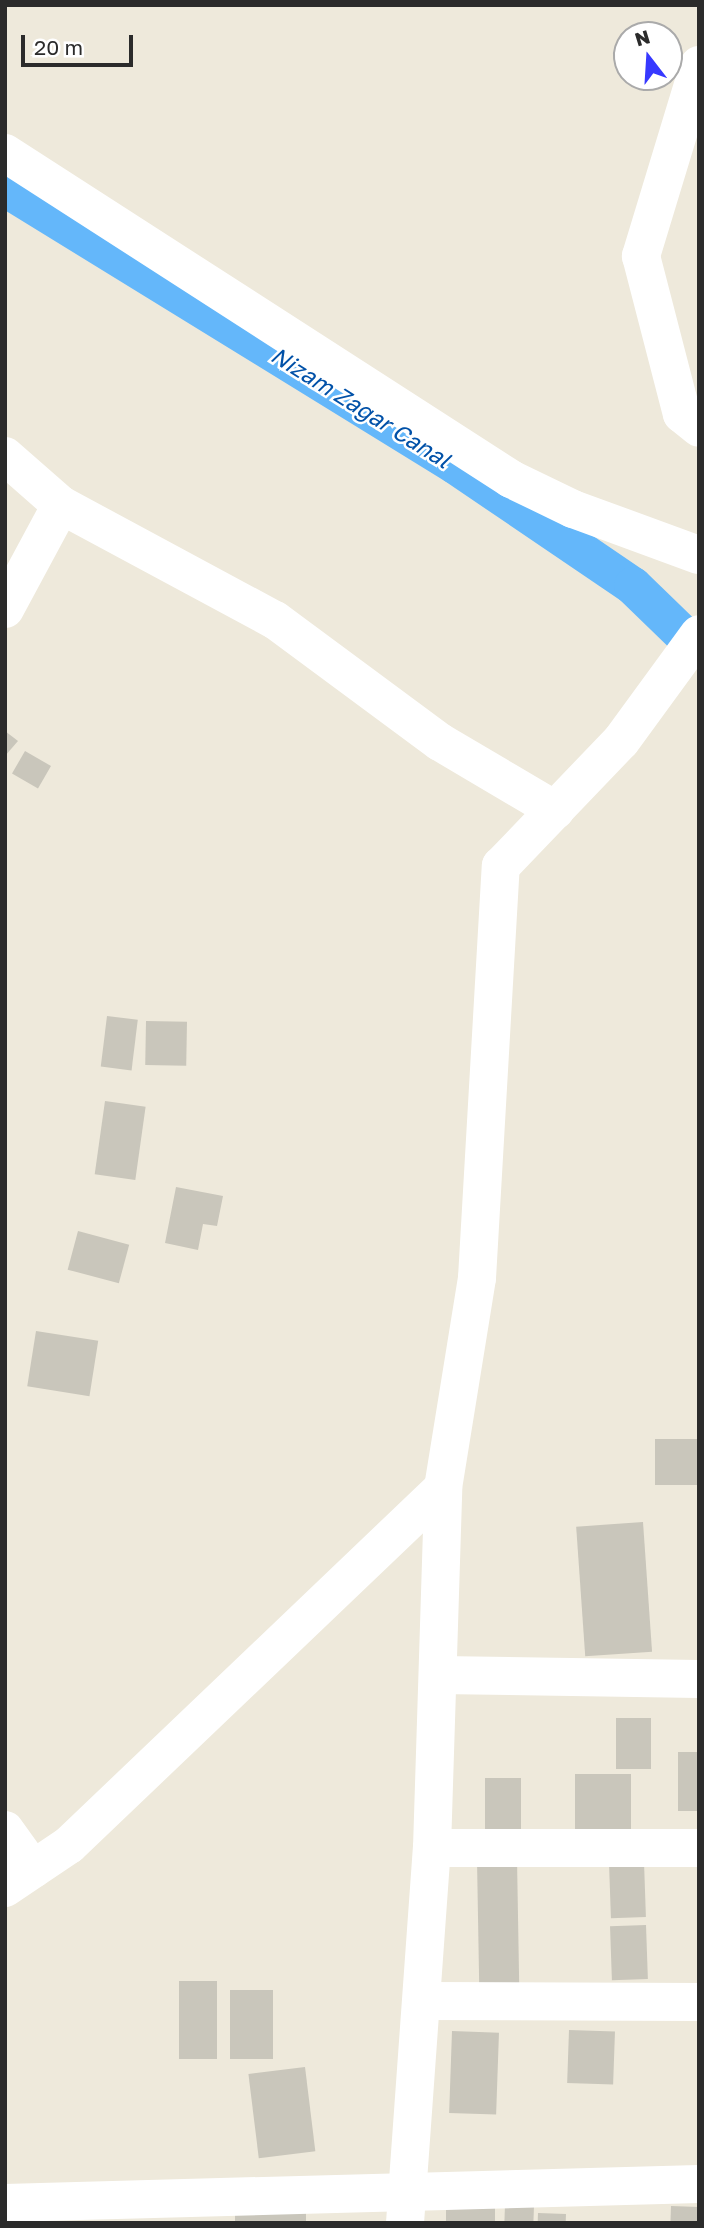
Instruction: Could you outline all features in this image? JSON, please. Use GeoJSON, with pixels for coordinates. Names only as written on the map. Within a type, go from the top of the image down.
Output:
{"type":"FeatureCollection","features":[{"type":"Feature","properties":{"kind":"street"},"geometry":{"type":"LineString","coordinates":[[699,65],[641,256],[682,414],[699,428]]}},
{"type":"Feature","properties":{"kind":"street"},"geometry":{"type":"LineString","coordinates":[[5,153],[511,479],[573,509],[699,555]]}},
{"type":"Feature","properties":{"kind":"street"},"geometry":{"type":"LineString","coordinates":[[5,456],[61,505],[275,620],[440,743],[555,810]]}},
{"type":"Feature","properties":{"kind":"street"},"geometry":{"type":"LineString","coordinates":[[5,609],[61,505]]}},
{"type":"Feature","properties":{"kind":"street"},"geometry":{"type":"LineString","coordinates":[[405,2205],[432,1848],[443,1488],[477,1278],[501,866],[621,741],[699,634]]}},
{"type":"Feature","properties":{"kind":"street"},"geometry":{"type":"LineString","coordinates":[[5,1830],[19,1879],[69,1845],[443,1488]]}},
{"type":"Feature","properties":{"kind":"street"},"geometry":{"type":"LineString","coordinates":[[439,1675],[699,1679]]}},
{"type":"Feature","properties":{"kind":"street"},"geometry":{"type":"LineString","coordinates":[[432,1848],[699,1848]]}},
{"type":"Feature","properties":{"kind":"street"},"geometry":{"type":"LineString","coordinates":[[422,2001],[699,2002]]}},
{"type":"Feature","properties":{"kind":"street"},"geometry":{"type":"LineString","coordinates":[[5,2203],[405,2205],[699,2184]]}},
{"type":"Feature","properties":{"kind":"building"},"geometry":{"type":"Polygon","coordinates":[[[5,731],[18,741],[5,756],[5,731]]]}},
{"type":"Feature","properties":{"kind":"building"},"geometry":{"type":"Polygon","coordinates":[[[25,751],[51,766],[38,789],[12,774],[25,751]]]}},
{"type":"Feature","properties":{"kind":"building"},"geometry":{"type":"Polygon","coordinates":[[[107,1016],[138,1020],[132,1070],[101,1067],[107,1016]]]}},
{"type":"Feature","properties":{"kind":"building"},"geometry":{"type":"Polygon","coordinates":[[[146,1021],[187,1022],[186,1066],[145,1065],[146,1021]]]}},
{"type":"Feature","properties":{"kind":"building"},"geometry":{"type":"Polygon","coordinates":[[[105,1101],[146,1107],[135,1180],[95,1174],[105,1101]]]}},
{"type":"Feature","properties":{"kind":"building"},"geometry":{"type":"Polygon","coordinates":[[[176,1187],[223,1196],[217,1226],[203,1224],[198,1250],[165,1243],[176,1187]]]}},
{"type":"Feature","properties":{"kind":"building"},"geometry":{"type":"Polygon","coordinates":[[[78,1231],[129,1245],[119,1283],[68,1270],[78,1231]]]}},
{"type":"Feature","properties":{"kind":"building"},"geometry":{"type":"Polygon","coordinates":[[[36,1331],[98,1341],[89,1396],[27,1386],[36,1331]]]}},
{"type":"Feature","properties":{"kind":"building"},"geometry":{"type":"Polygon","coordinates":[[[655,1439],[699,1439],[699,1485],[655,1485],[655,1439]]]}},
{"type":"Feature","properties":{"kind":"building"},"geometry":{"type":"Polygon","coordinates":[[[643,1522],[652,1652],[585,1656],[576,1527],[643,1522]]]}},
{"type":"Feature","properties":{"kind":"building"},"geometry":{"type":"Polygon","coordinates":[[[616,1718],[651,1718],[651,1769],[616,1769],[616,1718]]]}},
{"type":"Feature","properties":{"kind":"building"},"geometry":{"type":"Polygon","coordinates":[[[678,1752],[699,1752],[699,1811],[678,1811],[678,1752]]]}},
{"type":"Feature","properties":{"kind":"building"},"geometry":{"type":"Polygon","coordinates":[[[575,1774],[631,1774],[631,1831],[575,1831],[575,1774]]]}},
{"type":"Feature","properties":{"kind":"building"},"geometry":{"type":"Polygon","coordinates":[[[485,1778],[521,1778],[521,1833],[485,1833],[485,1778]]]}},
{"type":"Feature","properties":{"kind":"building"},"geometry":{"type":"Polygon","coordinates":[[[517,1859],[519,1988],[479,1989],[477,1860],[517,1859]]]}},
{"type":"Feature","properties":{"kind":"building"},"geometry":{"type":"Polygon","coordinates":[[[644,1862],[646,1917],[611,1918],[609,1863],[644,1862]]]}},
{"type":"Feature","properties":{"kind":"building"},"geometry":{"type":"Polygon","coordinates":[[[646,1925],[648,1979],[612,1980],[610,1926],[646,1925]]]}},
{"type":"Feature","properties":{"kind":"building"},"geometry":{"type":"Polygon","coordinates":[[[179,1981],[217,1981],[217,2059],[179,2059],[179,1981]]]}},
{"type":"Feature","properties":{"kind":"building"},"geometry":{"type":"Polygon","coordinates":[[[230,1990],[273,1990],[273,2059],[230,2059],[230,1990]]]}},
{"type":"Feature","properties":{"kind":"building"},"geometry":{"type":"Polygon","coordinates":[[[569,2030],[615,2032],[613,2085],[567,2083],[569,2030]]]}},
{"type":"Feature","properties":{"kind":"building"},"geometry":{"type":"Polygon","coordinates":[[[452,2031],[499,2033],[496,2115],[449,2113],[452,2031]]]}},
{"type":"Feature","properties":{"kind":"building"},"geometry":{"type":"Polygon","coordinates":[[[305,2067],[315,2151],[259,2158],[248,2074],[305,2067]]]}},
{"type":"Feature","properties":{"kind":"building"},"geometry":{"type":"Polygon","coordinates":[[[235,2205],[306,2205],[306,2223],[235,2223],[235,2205]]]}},
{"type":"Feature","properties":{"kind":"building"},"geometry":{"type":"Polygon","coordinates":[[[505,2205],[534,2206],[533,2223],[504,2223],[505,2205]]]}},
{"type":"Feature","properties":{"kind":"building"},"geometry":{"type":"Polygon","coordinates":[[[446,2206],[495,2206],[495,2223],[446,2223],[446,2206]]]}},
{"type":"Feature","properties":{"kind":"building"},"geometry":{"type":"Polygon","coordinates":[[[671,2206],[699,2207],[698,2223],[670,2223],[671,2206]]]}},
{"type":"Feature","properties":{"kind":"building"},"geometry":{"type":"Polygon","coordinates":[[[538,2213],[566,2214],[566,2223],[538,2223],[538,2213]]]}},
{"type":"Feature","properties":{"kind":"waterway","name":"Nizam Zagar Canal"},"geometry":{"type":"LineString","coordinates":[[5,188],[455,465],[633,586],[699,650]]}}]}
